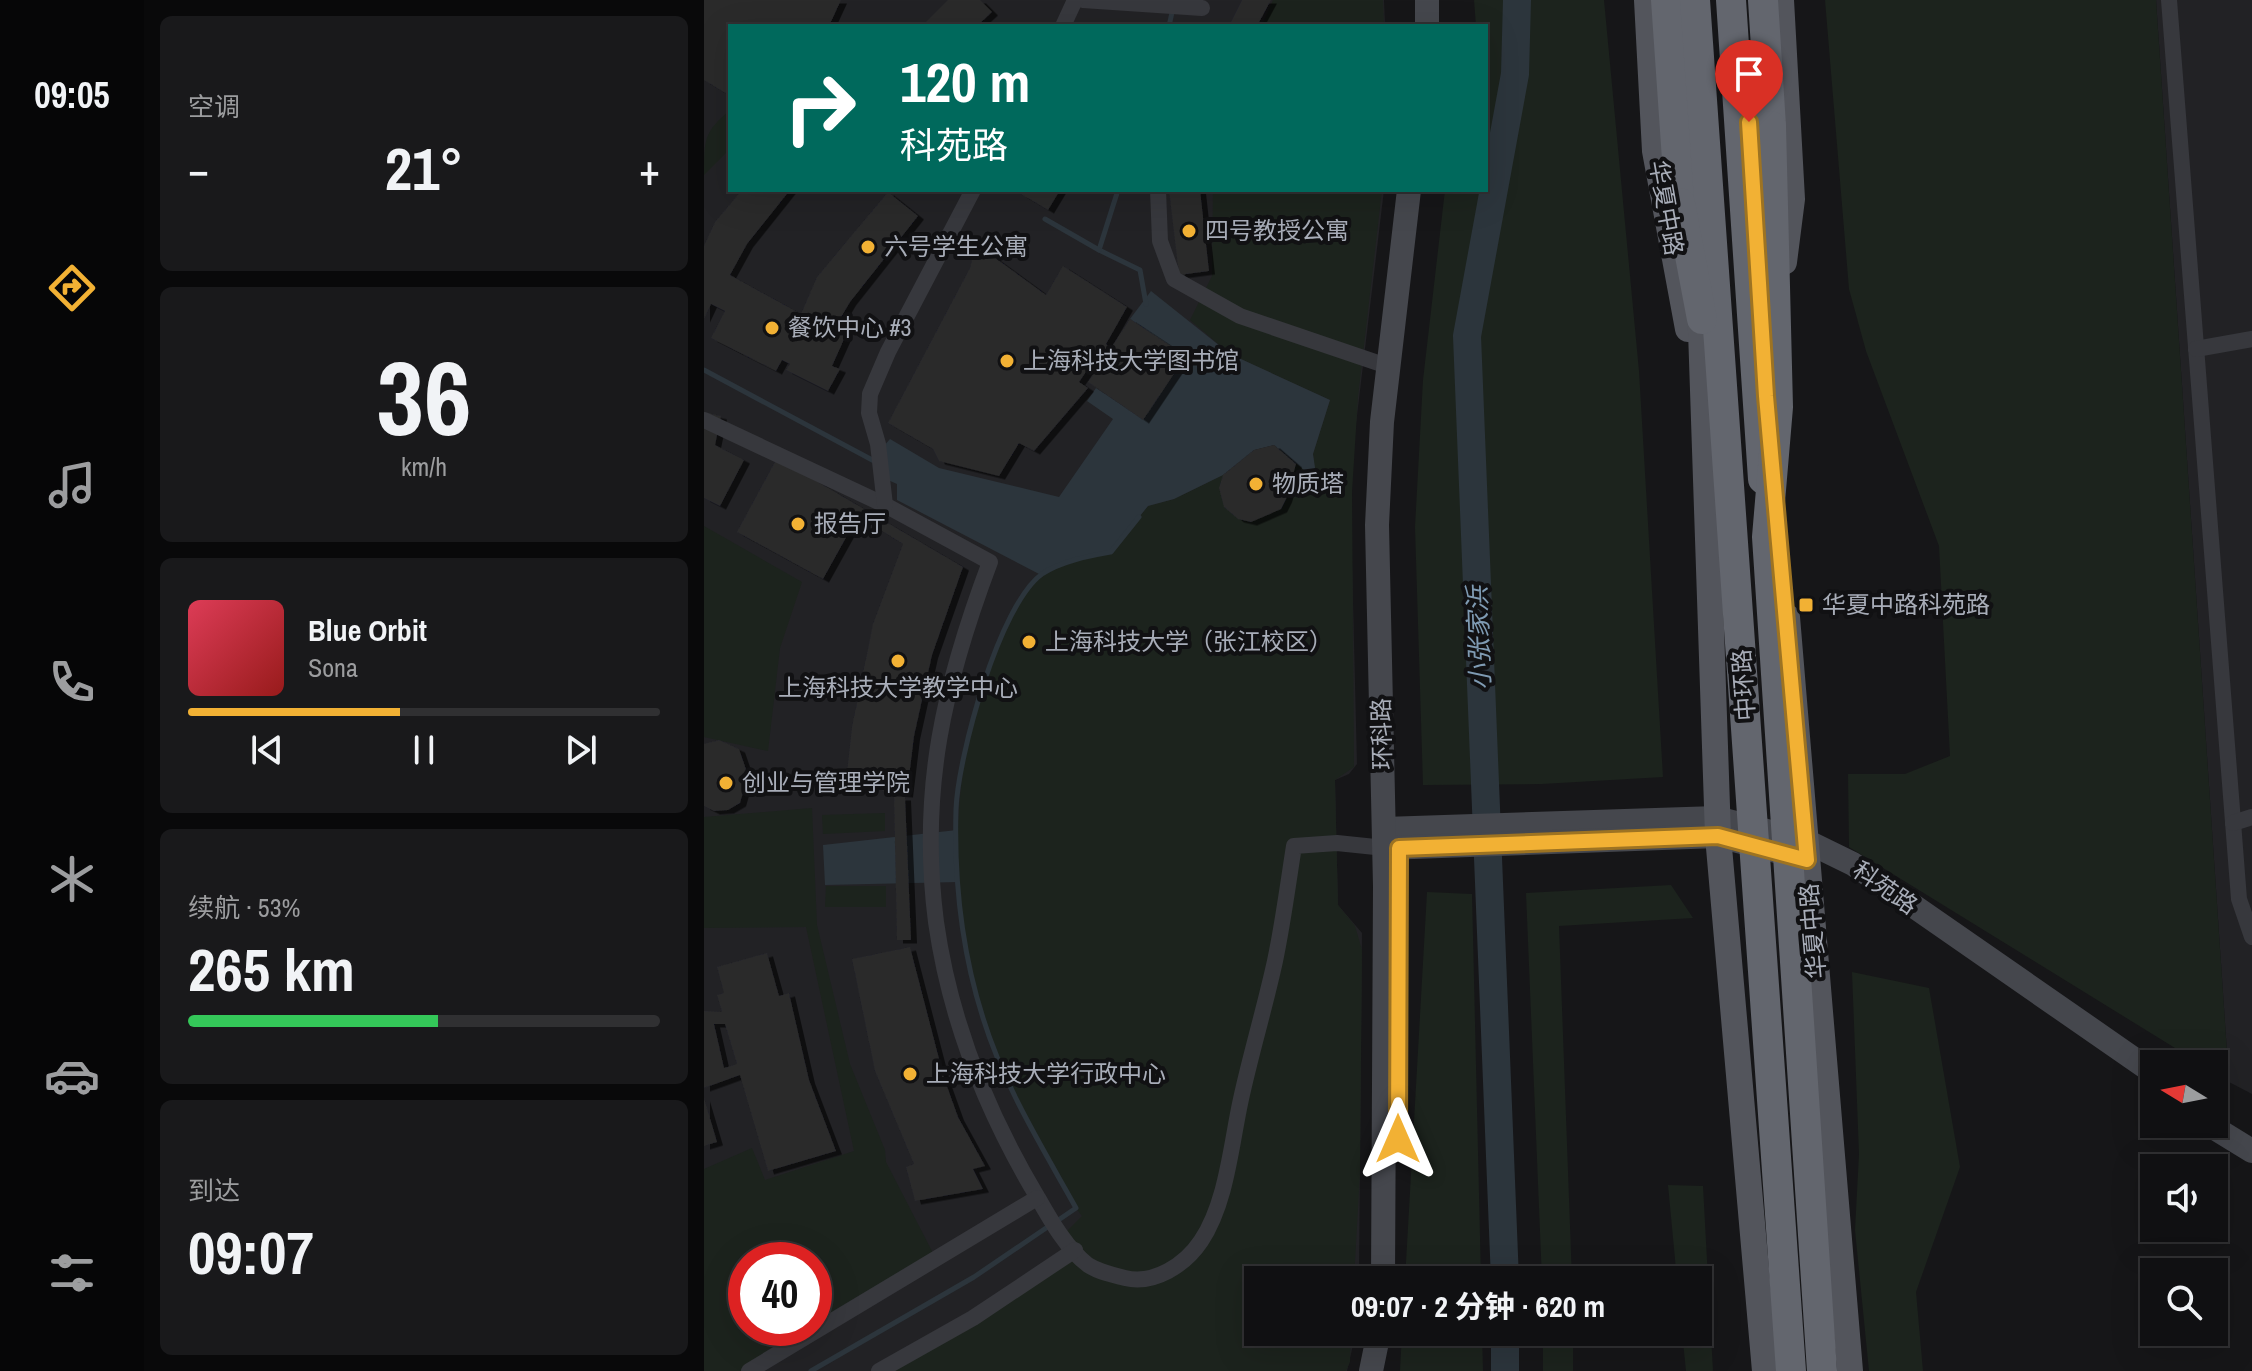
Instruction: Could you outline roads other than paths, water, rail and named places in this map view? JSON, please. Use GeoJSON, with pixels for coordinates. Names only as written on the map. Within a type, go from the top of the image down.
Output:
{"type":"FeatureCollection","features":[{"type":"Feature","properties":{"kind":"highway"},"geometry":{"type":"LineString","coordinates":[[1666,0],[1680,203],[1728,460]]}},
{"type":"Feature","properties":{"kind":"highway","name":"中环路"},"geometry":{"type":"LineString","coordinates":[[1695,0],[1791,1371]]}},
{"type":"Feature","properties":{"kind":"highway","name":"中环路"},"geometry":{"type":"LineString","coordinates":[[1731,0],[1742,206],[1822,1371]]}},
{"type":"Feature","properties":{"kind":"highway"},"geometry":{"type":"LineString","coordinates":[[1763,0],[1771,126],[1778,407],[1767,537]]}},
{"type":"Feature","properties":{"kind":"main road","name":"华夏中路"},"geometry":{"type":"LineString","coordinates":[[1647,0],[1655,151],[1703,414]]}},
{"type":"Feature","properties":{"kind":"main road","name":"华夏中路"},"geometry":{"type":"LineString","coordinates":[[1683,0],[1695,173],[1718,827],[1765,1371]]}},
{"type":"Feature","properties":{"kind":"main road","name":"华夏中路"},"geometry":{"type":"LineString","coordinates":[[1742,0],[1766,396],[1850,1371]]}},
{"type":"Feature","properties":{"kind":"main road","name":"华夏中路"},"geometry":{"type":"LineString","coordinates":[[1766,396],[1792,199],[1781,0]]}},
{"type":"Feature","properties":{"kind":"street"},"geometry":{"type":"LineString","coordinates":[[1064,24],[1075,0]]}},
{"type":"Feature","properties":{"kind":"street"},"geometry":{"type":"LineString","coordinates":[[1083,0],[1202,8]]}},
{"type":"Feature","properties":{"kind":"street"},"geometry":{"type":"LineString","coordinates":[[1412,0],[1412,24]]}},
{"type":"Feature","properties":{"kind":"street"},"geometry":{"type":"LineString","coordinates":[[1427,0],[1427,24]]}},
{"type":"Feature","properties":{"kind":"street"},"geometry":{"type":"LineString","coordinates":[[2169,0],[2239,899],[2252,937]]}},
{"type":"Feature","properties":{"kind":"street"},"geometry":{"type":"LineString","coordinates":[[885,505],[878,444],[869,413],[870,394],[888,352],[972,192]]}},
{"type":"Feature","properties":{"kind":"street"},"geometry":{"type":"LineString","coordinates":[[1158,192],[1160,241],[1174,279],[1240,316],[1390,367]]}},
{"type":"Feature","properties":{"kind":"street","name":"环科路"},"geometry":{"type":"LineString","coordinates":[[1383,1266],[1392,838],[1377,525],[1382,422],[1409,192]]}},
{"type":"Feature","properties":{"kind":"street","name":"环科路"},"geometry":{"type":"LineString","coordinates":[[1397,1266],[1391,525],[1396,423],[1410,327],[1423,192]]}},
{"type":"Feature","properties":{"kind":"street"},"geometry":{"type":"LineString","coordinates":[[2196,349],[2252,339]]}},
{"type":"Feature","properties":{"kind":"street"},"geometry":{"type":"LineString","coordinates":[[704,420],[885,505],[990,562],[964,630],[942,711],[931,802],[937,923],[954,1009],[970,1059],[1008,1150],[1059,1232],[1075,1250],[973,1318],[879,1371]]}},
{"type":"Feature","properties":{"kind":"street"},"geometry":{"type":"LineString","coordinates":[[2233,823],[2252,817]]}},
{"type":"Feature","properties":{"kind":"street","name":"科苑路"},"geometry":{"type":"LineString","coordinates":[[1075,1250],[1099,1271],[1138,1281],[1171,1271],[1199,1244],[1209,1226],[1224,1176],[1275,960],[1294,846],[1392,838],[1718,827],[1853,864],[2140,1063]]}},
{"type":"Feature","properties":{"kind":"street","name":"科苑路"},"geometry":{"type":"LineString","coordinates":[[1807,850],[1974,970],[2140,1081]]}},
{"type":"Feature","properties":{"kind":"street"},"geometry":{"type":"LineString","coordinates":[[2228,1118],[2252,1133]]}},
{"type":"Feature","properties":{"kind":"street"},"geometry":{"type":"LineString","coordinates":[[2228,1136],[2252,1151]]}},
{"type":"Feature","properties":{"kind":"street"},"geometry":{"type":"LineString","coordinates":[[749,1371],[1037,1198]]}},
{"type":"Feature","properties":{"kind":"street"},"geometry":{"type":"LineString","coordinates":[[1371,1371],[1376,1346]]}},
{"type":"Feature","properties":{"kind":"street"},"geometry":{"type":"LineString","coordinates":[[1385,1371],[1390,1346]]}},
{"type":"Feature","properties":{"kind":"waterway","name":"小张家浜"},"geometry":{"type":"LineString","coordinates":[[1504,1266],[1467,336],[1515,74],[1517,0]]}},
{"type":"Feature","properties":{"kind":"waterway"},"geometry":{"type":"LineString","coordinates":[[1169,24],[1173,8]]}},
{"type":"Feature","properties":{"kind":"waterway"},"geometry":{"type":"LineString","coordinates":[[1117,192],[1099,250],[1140,270],[1146,304]]}},
{"type":"Feature","properties":{"kind":"waterway"},"geometry":{"type":"LineString","coordinates":[[1045,219],[1099,250]]}},
{"type":"Feature","properties":{"kind":"waterway"},"geometry":{"type":"LineString","coordinates":[[704,370],[876,462]]}},
{"type":"Feature","properties":{"kind":"waterway"},"geometry":{"type":"LineString","coordinates":[[1057,1221],[1076,1208],[1002,1068],[976,993],[961,915],[956,861],[956,809],[964,755],[984,684],[996,648],[1026,591],[1042,574],[1058,566],[1111,552],[1139,517]]}},
{"type":"Feature","properties":{"kind":"waterway"},"geometry":{"type":"LineString","coordinates":[[811,1371],[974,1277],[1049,1226]]}},
{"type":"Feature","properties":{"kind":"waterway","name":"小张家浜"},"geometry":{"type":"LineString","coordinates":[[1505,1346],[1505,1371]]}},
{"type":"Feature","properties":{"kind":"place","name":"四号教授公寓"},"geometry":{"type":"Point","coordinates":[1189,231]}},
{"type":"Feature","properties":{"kind":"place","name":"六号学生公寓"},"geometry":{"type":"Point","coordinates":[868,247]}},
{"type":"Feature","properties":{"kind":"place","name":"餐饮中心 #3"},"geometry":{"type":"Point","coordinates":[772,328]}},
{"type":"Feature","properties":{"kind":"place","name":"上海科技大学图书馆"},"geometry":{"type":"Point","coordinates":[1007,361]}},
{"type":"Feature","properties":{"kind":"place","name":"物质塔"},"geometry":{"type":"Point","coordinates":[1256,484]}},
{"type":"Feature","properties":{"kind":"place","name":"报告厅"},"geometry":{"type":"Point","coordinates":[798,524]}},
{"type":"Feature","properties":{"kind":"place","name":"华夏中路科苑路"},"geometry":{"type":"Point","coordinates":[1806,605]}},
{"type":"Feature","properties":{"kind":"place","name":"上海科技大学（张江校区）"},"geometry":{"type":"Point","coordinates":[1029,642]}},
{"type":"Feature","properties":{"kind":"place","name":"上海科技大学教学中心"},"geometry":{"type":"Point","coordinates":[898,661]}},
{"type":"Feature","properties":{"kind":"place","name":"创业与管理学院"},"geometry":{"type":"Point","coordinates":[726,783]}},
{"type":"Feature","properties":{"kind":"place","name":"上海科技大学行政中心"},"geometry":{"type":"Point","coordinates":[910,1074]}}]}
